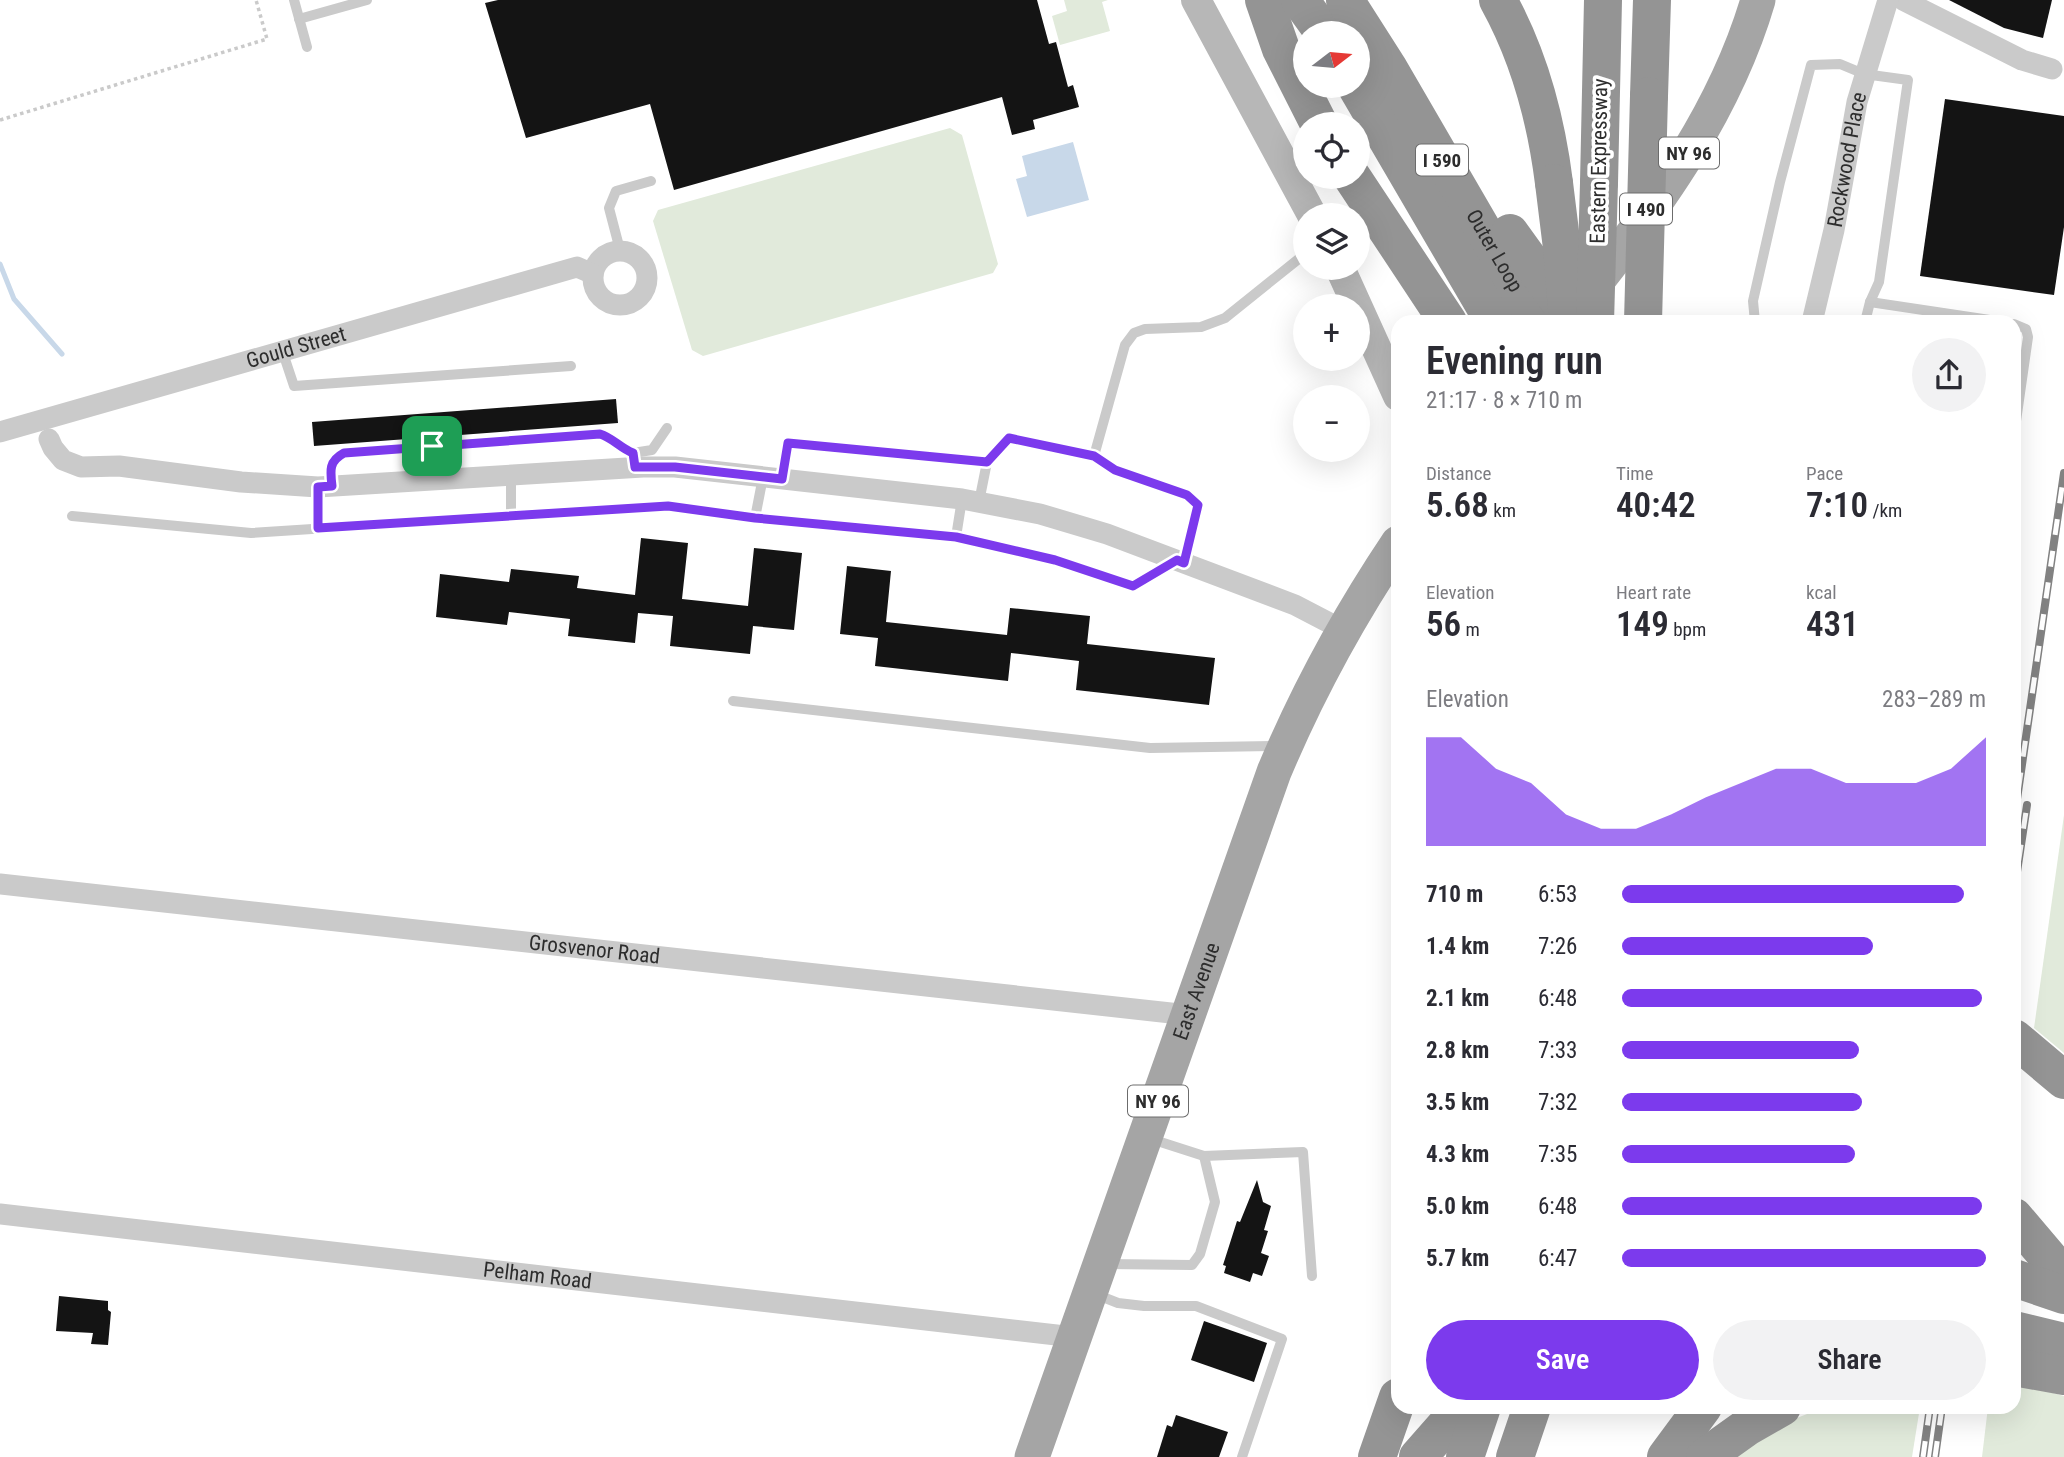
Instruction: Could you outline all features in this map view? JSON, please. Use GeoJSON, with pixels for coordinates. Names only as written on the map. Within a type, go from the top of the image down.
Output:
{"type":"FeatureCollection","features":[{"type":"Feature","properties":{"kind":"highway"},"geometry":{"type":"LineString","coordinates":[[1264,0],[1276,38],[1313,112]]}},
{"type":"Feature","properties":{"kind":"highway"},"geometry":{"type":"LineString","coordinates":[[1300,0],[1315,21]]}},
{"type":"Feature","properties":{"kind":"highway","name":"Outer Loop"},"geometry":{"type":"LineString","coordinates":[[1345,0],[1359,21]]}},
{"type":"Feature","properties":{"kind":"highway"},"geometry":{"type":"LineString","coordinates":[[1498,0],[1520,46],[1536,92],[1554,183],[1567,315]]}},
{"type":"Feature","properties":{"kind":"highway","name":"Eastern Expressway"},"geometry":{"type":"LineString","coordinates":[[1593,305],[1604,0]]}},
{"type":"Feature","properties":{"kind":"highway","name":"I 490"},"geometry":{"type":"LineString","coordinates":[[1643,315],[1652,0]]}},
{"type":"Feature","properties":{"kind":"highway"},"geometry":{"type":"LineString","coordinates":[[1370,38],[1569,315]]}},
{"type":"Feature","properties":{"kind":"highway","name":"Outer Loop"},"geometry":{"type":"LineString","coordinates":[[1370,38],[1532,315]]}},
{"type":"Feature","properties":{"kind":"highway","name":"Outer Loop"},"geometry":{"type":"LineString","coordinates":[[1363,98],[1490,315]]}},
{"type":"Feature","properties":{"kind":"highway"},"geometry":{"type":"LineString","coordinates":[[1360,189],[1443,315]]}},
{"type":"Feature","properties":{"kind":"highway"},"geometry":{"type":"LineString","coordinates":[[2021,1044],[2064,1080]]}},
{"type":"Feature","properties":{"kind":"highway"},"geometry":{"type":"LineString","coordinates":[[2021,1225],[2064,1276]]}},
{"type":"Feature","properties":{"kind":"highway"},"geometry":{"type":"LineString","coordinates":[[2021,1280],[2064,1295]]}},
{"type":"Feature","properties":{"kind":"highway"},"geometry":{"type":"LineString","coordinates":[[2021,1332],[2064,1342]]}},
{"type":"Feature","properties":{"kind":"highway"},"geometry":{"type":"LineString","coordinates":[[2021,1368],[2064,1376]]}},
{"type":"Feature","properties":{"kind":"highway"},"geometry":{"type":"LineString","coordinates":[[1377,1457],[1392,1414]]}},
{"type":"Feature","properties":{"kind":"highway"},"geometry":{"type":"LineString","coordinates":[[1418,1457],[1456,1414]]}},
{"type":"Feature","properties":{"kind":"highway"},"geometry":{"type":"LineString","coordinates":[[1465,1457],[1480,1414]]}},
{"type":"Feature","properties":{"kind":"highway"},"geometry":{"type":"LineString","coordinates":[[1515,1457],[1530,1414]]}},
{"type":"Feature","properties":{"kind":"highway"},"geometry":{"type":"LineString","coordinates":[[1666,1457],[1698,1414]]}},
{"type":"Feature","properties":{"kind":"highway"},"geometry":{"type":"LineString","coordinates":[[1705,1457],[1770,1414]]}},
{"type":"Feature","properties":{"kind":"main road","name":"NY 96"},"geometry":{"type":"LineString","coordinates":[[1593,305],[1708,121],[1738,57],[1758,0]]}},
{"type":"Feature","properties":{"kind":"main road","name":"East Avenue"},"geometry":{"type":"LineString","coordinates":[[1032,1457],[1284,746],[1315,680],[1391,554]]}},
{"type":"Feature","properties":{"kind":"street"},"geometry":{"type":"LineString","coordinates":[[1196,0],[1306,203]]}},
{"type":"Feature","properties":{"kind":"street","name":"Rockwood Place"},"geometry":{"type":"LineString","coordinates":[[1814,315],[1834,230],[1857,102],[1888,0]]}},
{"type":"Feature","properties":{"kind":"street"},"geometry":{"type":"LineString","coordinates":[[1903,0],[2022,60],[2058,70]]}},
{"type":"Feature","properties":{"kind":"street"},"geometry":{"type":"LineString","coordinates":[[620,250],[636,255],[647,270],[646,287],[635,301],[627,304],[610,303],[596,291],[593,274],[599,260],[612,251],[620,250]]}},
{"type":"Feature","properties":{"kind":"street","name":"Gould Street"},"geometry":{"type":"LineString","coordinates":[[0,432],[577,267],[593,274]]}},
{"type":"Feature","properties":{"kind":"street"},"geometry":{"type":"LineString","coordinates":[[1345,280],[1391,381]]}},
{"type":"Feature","properties":{"kind":"street"},"geometry":{"type":"LineString","coordinates":[[49,439],[52,448],[62,460],[81,467],[119,466],[241,482],[325,486],[511,474],[634,460],[675,467],[970,500],[1074,523],[1302,608],[1343,630]]}},
{"type":"Feature","properties":{"kind":"street","name":"Grosvenor Road"},"geometry":{"type":"LineString","coordinates":[[0,884],[1189,1015]]}},
{"type":"Feature","properties":{"kind":"street","name":"Pelham Road"},"geometry":{"type":"LineString","coordinates":[[0,1214],[1074,1337]]}},
{"type":"Feature","properties":{"kind":"lane"},"geometry":{"type":"LineString","coordinates":[[294,0],[307,47]]}},
{"type":"Feature","properties":{"kind":"lane"},"geometry":{"type":"LineString","coordinates":[[299,19],[367,0]]}},
{"type":"Feature","properties":{"kind":"lane"},"geometry":{"type":"LineString","coordinates":[[1754,315],[1753,301],[1780,182],[1811,65],[1840,64],[1864,74],[1908,80],[1879,282],[1867,315]]}},
{"type":"Feature","properties":{"kind":"lane"},"geometry":{"type":"LineString","coordinates":[[620,250],[609,208],[616,191],[651,181]]}},
{"type":"Feature","properties":{"kind":"lane"},"geometry":{"type":"LineString","coordinates":[[1094,456],[1125,345],[1134,333],[1145,329],[1201,327],[1225,318],[1293,263]]}},
{"type":"Feature","properties":{"kind":"lane"},"geometry":{"type":"LineString","coordinates":[[1870,302],[1956,315]]}},
{"type":"Feature","properties":{"kind":"lane"},"geometry":{"type":"LineString","coordinates":[[2021,327],[2026,329],[2028,337],[2021,386]]}},
{"type":"Feature","properties":{"kind":"lane"},"geometry":{"type":"LineString","coordinates":[[283,353],[294,386],[571,366]]}},
{"type":"Feature","properties":{"kind":"lane"},"geometry":{"type":"LineString","coordinates":[[318,528],[330,467],[336,457],[344,453],[595,434],[607,436],[634,460],[652,450],[667,428]]}},
{"type":"Feature","properties":{"kind":"lane"},"geometry":{"type":"LineString","coordinates":[[72,516],[251,533],[668,506],[755,518],[956,537],[1055,560],[1133,586],[1180,562],[1198,505],[1187,495],[1115,470],[1094,456],[1009,438],[987,462],[956,537]]}},
{"type":"Feature","properties":{"kind":"lane"},"geometry":{"type":"LineString","coordinates":[[755,518],[788,443],[987,462]]}},
{"type":"Feature","properties":{"kind":"lane"},"geometry":{"type":"LineString","coordinates":[[511,474],[511,515]]}},
{"type":"Feature","properties":{"kind":"lane"},"geometry":{"type":"LineString","coordinates":[[733,701],[1150,748],[1284,746]]}},
{"type":"Feature","properties":{"kind":"lane"},"geometry":{"type":"LineString","coordinates":[[1145,1138],[1204,1156],[1303,1152],[1312,1276]]}},
{"type":"Feature","properties":{"kind":"lane"},"geometry":{"type":"LineString","coordinates":[[1095,1278],[1192,1265],[1200,1254],[1215,1202],[1204,1156]]}},
{"type":"Feature","properties":{"kind":"lane"},"geometry":{"type":"LineString","coordinates":[[1095,1278],[1118,1303],[1196,1306],[1282,1339],[1242,1457]]}},
{"type":"Feature","properties":{"kind":"path"},"geometry":{"type":"LineString","coordinates":[[0,120],[267,39],[256,0]]}},
{"type":"Feature","properties":{"kind":"green space"},"geometry":{"type":"Polygon","coordinates":[[[1064,0],[1108,0],[1102,2],[1110,31],[1060,45],[1052,16],[1067,11],[1064,0]]]}},
{"type":"Feature","properties":{"kind":"green space"},"geometry":{"type":"Polygon","coordinates":[[[950,128],[962,135],[998,264],[993,273],[703,356],[692,350],[653,221],[658,210],[950,128]]]}},
{"type":"Feature","properties":{"kind":"green space"},"geometry":{"type":"Polygon","coordinates":[[[2064,815],[2064,1053],[2034,1028],[2064,815]]]}},
{"type":"Feature","properties":{"kind":"green space"},"geometry":{"type":"Polygon","coordinates":[[[2021,1387],[2064,1396],[2064,1457],[1982,1457],[1987,1414],[2021,1414],[2021,1387]]]}},
{"type":"Feature","properties":{"kind":"green space"},"geometry":{"type":"Polygon","coordinates":[[[1807,1414],[1919,1414],[1912,1457],[1730,1457],[1784,1423],[1807,1414]]]}},
{"type":"Feature","properties":{"kind":"water"},"geometry":{"type":"Polygon","coordinates":[[[1073,142],[1089,200],[1027,217],[1016,179],[1027,176],[1022,156],[1073,142]]]}},
{"type":"Feature","properties":{"kind":"building"},"geometry":{"type":"Polygon","coordinates":[[[498,0],[1037,0],[1049,44],[1056,42],[1068,87],[1073,85],[1079,107],[1033,120],[1035,129],[1012,135],[1002,97],[674,190],[650,104],[526,138],[485,3],[498,0]]]}},
{"type":"Feature","properties":{"kind":"building"},"geometry":{"type":"Polygon","coordinates":[[[1949,0],[2052,0],[2043,38],[2004,28],[1949,0]]]}},
{"type":"Feature","properties":{"kind":"building"},"geometry":{"type":"Polygon","coordinates":[[[1945,99],[2064,116],[2064,227],[2054,295],[1920,276],[1945,99]]]}},
{"type":"Feature","properties":{"kind":"building"},"geometry":{"type":"Polygon","coordinates":[[[616,399],[618,423],[314,446],[312,422],[616,399]]]}},
{"type":"Feature","properties":{"kind":"building"},"geometry":{"type":"Polygon","coordinates":[[[641,538],[688,543],[682,599],[748,606],[754,548],[802,553],[794,630],[753,626],[750,654],[670,646],[673,616],[638,613],[635,643],[568,636],[570,619],[509,612],[507,625],[436,617],[440,574],[509,582],[511,569],[579,576],[577,588],[635,595],[641,538]]]}},
{"type":"Feature","properties":{"kind":"building"},"geometry":{"type":"Polygon","coordinates":[[[847,566],[891,571],[886,622],[1007,635],[1010,608],[1090,616],[1087,644],[1215,658],[1209,705],[1076,690],[1079,661],[1011,653],[1008,681],[875,666],[878,638],[840,634],[847,566]]]}},
{"type":"Feature","properties":{"kind":"building"},"geometry":{"type":"Polygon","coordinates":[[[1257,1180],[1263,1202],[1271,1206],[1264,1230],[1268,1231],[1261,1253],[1269,1256],[1262,1276],[1253,1273],[1250,1282],[1224,1273],[1226,1266],[1223,1265],[1237,1221],[1240,1222],[1257,1180]]]}},
{"type":"Feature","properties":{"kind":"building"},"geometry":{"type":"Polygon","coordinates":[[[59,1296],[108,1301],[108,1310],[111,1312],[108,1345],[91,1344],[93,1333],[56,1331],[59,1296]]]}},
{"type":"Feature","properties":{"kind":"building"},"geometry":{"type":"Polygon","coordinates":[[[1204,1321],[1267,1343],[1254,1382],[1191,1360],[1204,1321]]]}},
{"type":"Feature","properties":{"kind":"building"},"geometry":{"type":"Polygon","coordinates":[[[1176,1415],[1228,1432],[1219,1457],[1157,1457],[1167,1425],[1172,1427],[1176,1415]]]}},
{"type":"Feature","properties":{"kind":"waterway"},"geometry":{"type":"LineString","coordinates":[[0,264],[14,299],[62,354]]}},
{"type":"Feature","properties":{"kind":"railway"},"geometry":{"type":"LineString","coordinates":[[2021,771],[2064,473]]}},
{"type":"Feature","properties":{"kind":"railway"},"geometry":{"type":"LineString","coordinates":[[2021,845],[2027,805]]}},
{"type":"Feature","properties":{"kind":"railway"},"geometry":{"type":"LineString","coordinates":[[1923,1457],[1929,1414]]}},
{"type":"Feature","properties":{"kind":"railway"},"geometry":{"type":"LineString","coordinates":[[1935,1457],[1941,1414]]}},
{"type":"Feature","properties":{"kind":"route"},"geometry":{"type":"LineString","coordinates":[[600,434],[607,436],[620,448],[633,453],[635,467],[675,467],[782,479],[788,443],[987,462],[1009,438],[1094,456],[1115,470],[1187,495],[1198,505],[1184,563],[1177,560],[1133,586],[1055,560],[956,537],[755,518],[668,506],[318,528],[318,487],[332,486],[330,467],[336,457],[344,453],[432,446],[600,434]]}}]}
